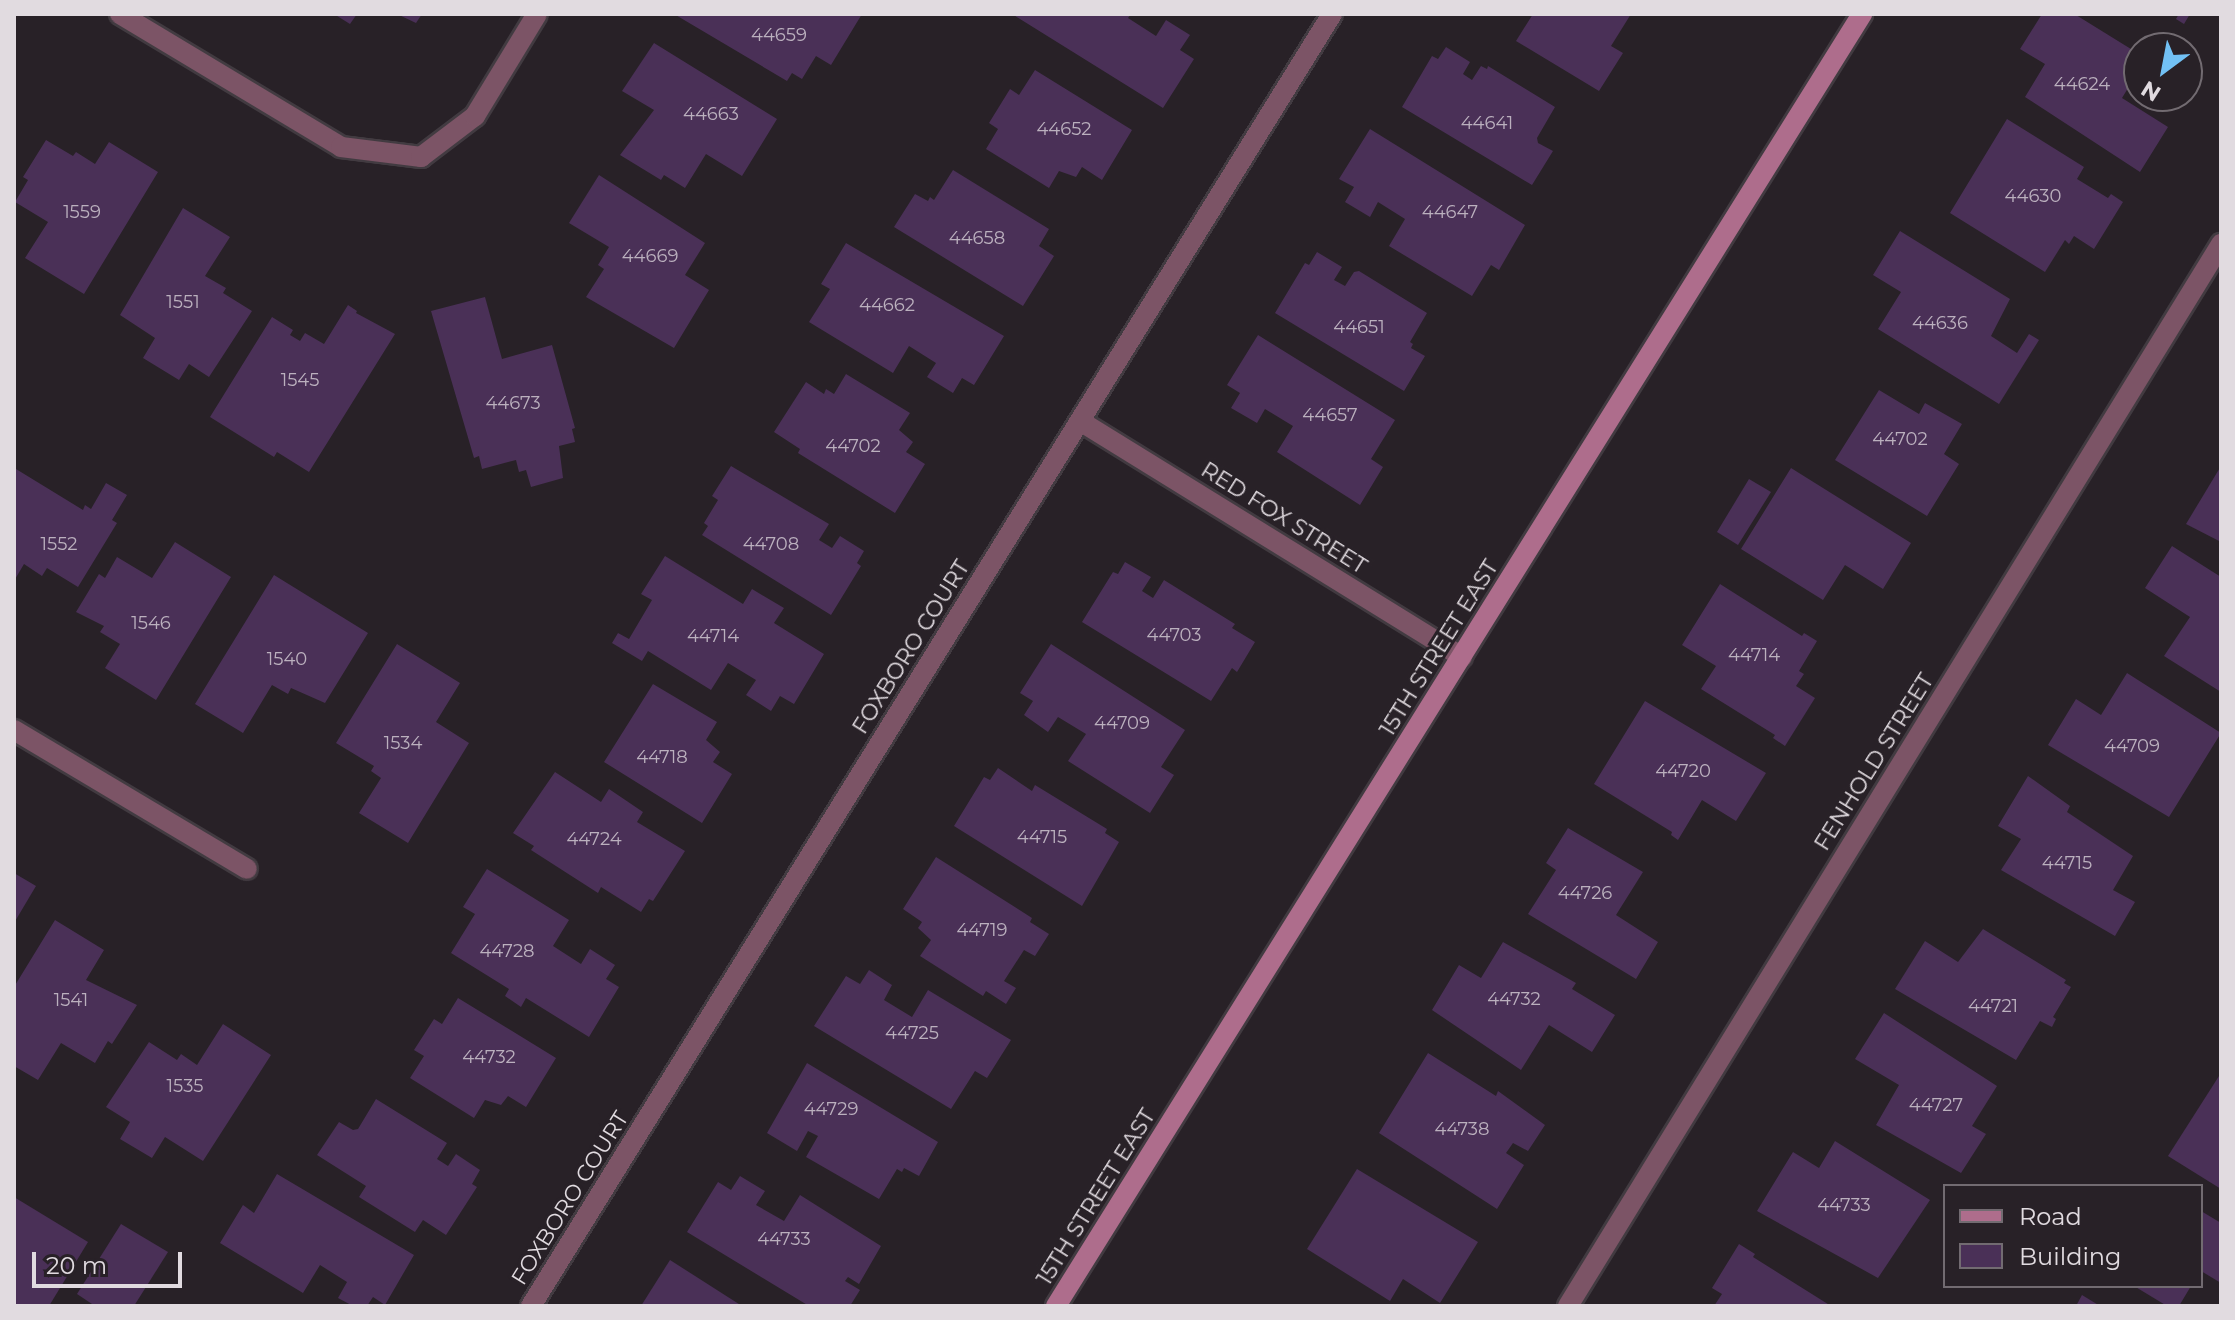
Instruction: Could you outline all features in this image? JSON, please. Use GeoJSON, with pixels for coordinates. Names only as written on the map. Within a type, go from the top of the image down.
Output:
{"type":"FeatureCollection","features":[{"type":"Feature","properties":{"kind":"street"},"geometry":{"type":"LineString","coordinates":[[120,14],[341,147],[421,157],[475,116],[537,14]]}},
{"type":"Feature","properties":{"kind":"street","name":"FOXBORO COURT"},"geometry":{"type":"LineString","coordinates":[[531,1306],[1332,14]]}},
{"type":"Feature","properties":{"kind":"street","name":"15TH STREET EAST"},"geometry":{"type":"LineString","coordinates":[[1056,1306],[1862,14]]}},
{"type":"Feature","properties":{"kind":"street","name":"FENHOLD STREET"},"geometry":{"type":"LineString","coordinates":[[1568,1306],[2221,244]]}},
{"type":"Feature","properties":{"kind":"street","name":"RED FOX STREET"},"geometry":{"type":"LineString","coordinates":[[1080,421],[1462,657]]}},
{"type":"Feature","properties":{"kind":"street"},"geometry":{"type":"LineString","coordinates":[[14,730],[247,869]]}},
{"type":"Feature","properties":{"kind":"building"},"geometry":{"type":"Polygon","coordinates":[[[334,14],[357,14],[350,24],[334,14]]]}},
{"type":"Feature","properties":{"kind":"building"},"geometry":{"type":"Polygon","coordinates":[[[397,14],[422,14],[416,23],[397,14]]]}},
{"type":"Feature","properties":{"kind":"building"},"geometry":{"type":"Polygon","coordinates":[[[674,14],[862,14],[831,65],[816,56],[802,79],[792,73],[787,81],[674,14]]]}},
{"type":"Feature","properties":{"kind":"building"},"geometry":{"type":"Polygon","coordinates":[[[1012,14],[1131,14],[1128,18],[1156,36],[1166,20],[1190,35],[1180,50],[1194,59],[1163,108],[1012,14]]]}},
{"type":"Feature","properties":{"kind":"building"},"geometry":{"type":"Polygon","coordinates":[[[1533,14],[1631,14],[1611,46],[1623,53],[1599,91],[1516,41],[1533,14]]]}},
{"type":"Feature","properties":{"kind":"building"},"geometry":{"type":"Polygon","coordinates":[[[2042,14],[2076,15],[2123,44],[2123,112],[2144,112],[2168,127],[2140,172],[2025,97],[2045,64],[2020,49],[2042,14]]]}},
{"type":"Feature","properties":{"kind":"building"},"geometry":{"type":"Polygon","coordinates":[[[2179,14],[2190,14],[2184,24],[2176,19],[2179,14]]]}},
{"type":"Feature","properties":{"kind":"building"},"geometry":{"type":"Polygon","coordinates":[[[654,43],[777,119],[742,176],[706,154],[685,188],[664,175],[661,180],[620,155],[654,110],[622,91],[654,43]]]}},
{"type":"Feature","properties":{"kind":"building"},"geometry":{"type":"Polygon","coordinates":[[[1446,47],[1470,62],[1463,74],[1472,80],[1481,66],[1487,69],[1488,66],[1555,107],[1537,138],[1538,143],[1553,151],[1532,185],[1402,107],[1432,56],[1438,59],[1446,47]]]}},
{"type":"Feature","properties":{"kind":"building"},"geometry":{"type":"Polygon","coordinates":[[[1035,70],[1132,130],[1102,180],[1082,167],[1076,177],[1059,171],[1049,188],[986,149],[998,129],[989,123],[1010,89],[1019,95],[1035,70]]]}},
{"type":"Feature","properties":{"kind":"building"},"geometry":{"type":"Polygon","coordinates":[[[2007,119],[2084,167],[2077,179],[2108,198],[2111,194],[2123,202],[2094,249],[2074,236],[2069,244],[2065,240],[2045,272],[1950,213],[2007,119]]]}},
{"type":"Feature","properties":{"kind":"building"},"geometry":{"type":"Polygon","coordinates":[[[1370,129],[1525,225],[1499,270],[1491,265],[1472,296],[1389,246],[1405,219],[1378,202],[1370,217],[1345,202],[1354,187],[1339,179],[1370,129]]]}},
{"type":"Feature","properties":{"kind":"building"},"geometry":{"type":"Polygon","coordinates":[[[46,140],[73,156],[76,152],[95,164],[109,142],[158,172],[84,294],[25,258],[48,222],[15,202],[28,180],[23,177],[46,140]]]}},
{"type":"Feature","properties":{"kind":"building"},"geometry":{"type":"Polygon","coordinates":[[[953,170],[1049,229],[1039,246],[1054,256],[1023,306],[894,227],[915,194],[928,201],[930,197],[934,200],[953,170]]]}},
{"type":"Feature","properties":{"kind":"building"},"geometry":{"type":"Polygon","coordinates":[[[599,175],[705,243],[685,275],[709,290],[674,348],[586,297],[604,269],[598,265],[609,247],[569,223],[599,175]]]}},
{"type":"Feature","properties":{"kind":"building"},"geometry":{"type":"Polygon","coordinates":[[[183,208],[230,237],[205,276],[226,288],[223,293],[252,311],[209,377],[189,364],[179,380],[143,358],[155,338],[120,315],[183,208]]]}},
{"type":"Feature","properties":{"kind":"building"},"geometry":{"type":"Polygon","coordinates":[[[1900,231],[2010,299],[1991,336],[2017,353],[2029,334],[2039,340],[1999,404],[1878,329],[1901,292],[1873,275],[1900,231]]]}},
{"type":"Feature","properties":{"kind":"building"},"geometry":{"type":"Polygon","coordinates":[[[846,243],[1004,336],[974,385],[962,378],[953,393],[927,377],[936,363],[909,346],[893,373],[809,322],[830,289],[821,284],[846,243]]]}},
{"type":"Feature","properties":{"kind":"building"},"geometry":{"type":"Polygon","coordinates":[[[1317,252],[1342,267],[1334,280],[1345,286],[1354,272],[1359,271],[1427,313],[1410,342],[1413,344],[1411,348],[1425,356],[1404,391],[1275,313],[1305,263],[1309,265],[1317,252]]]}},
{"type":"Feature","properties":{"kind":"building"},"geometry":{"type":"Polygon","coordinates":[[[485,297],[502,359],[552,345],[575,428],[572,429],[575,442],[559,446],[563,478],[531,487],[526,470],[519,472],[516,460],[482,469],[479,456],[474,458],[431,311],[485,297]]]}},
{"type":"Feature","properties":{"kind":"building"},"geometry":{"type":"Polygon","coordinates":[[[348,305],[356,313],[395,334],[309,472],[277,452],[274,457],[210,417],[272,317],[293,330],[290,335],[300,341],[305,333],[324,344],[348,305]]]}},
{"type":"Feature","properties":{"kind":"building"},"geometry":{"type":"Polygon","coordinates":[[[1258,335],[1395,420],[1371,459],[1383,467],[1360,505],[1277,452],[1293,426],[1265,409],[1257,423],[1231,408],[1240,393],[1227,385],[1258,335]]]}},
{"type":"Feature","properties":{"kind":"building"},"geometry":{"type":"Polygon","coordinates":[[[846,374],[910,413],[899,430],[913,442],[906,452],[925,464],[895,513],[798,453],[800,449],[774,432],[806,382],[824,394],[826,389],[834,394],[846,374]]]}},
{"type":"Feature","properties":{"kind":"building"},"geometry":{"type":"Polygon","coordinates":[[[1879,390],[1919,414],[1925,403],[1962,424],[1944,454],[1959,464],[1927,516],[1835,460],[1879,390]]]}},
{"type":"Feature","properties":{"kind":"building"},"geometry":{"type":"Polygon","coordinates":[[[731,466],[829,524],[819,540],[832,548],[840,536],[864,551],[857,563],[861,566],[831,615],[702,535],[708,526],[704,523],[718,500],[712,496],[731,466]]]}},
{"type":"Feature","properties":{"kind":"building"},"geometry":{"type":"Polygon","coordinates":[[[2221,466],[2221,542],[2186,524],[2221,466]]]}},
{"type":"Feature","properties":{"kind":"building"},"geometry":{"type":"Polygon","coordinates":[[[1791,468],[1911,543],[1883,589],[1845,565],[1823,600],[1741,549],[1791,468]]]}},
{"type":"Feature","properties":{"kind":"building"},"geometry":{"type":"Polygon","coordinates":[[[16,469],[83,510],[85,505],[91,509],[106,483],[127,495],[112,520],[117,523],[78,587],[47,568],[42,576],[24,564],[14,581],[16,469]]]}},
{"type":"Feature","properties":{"kind":"building"},"geometry":{"type":"Polygon","coordinates":[[[1749,479],[1771,492],[1738,545],[1717,532],[1749,479]]]}},
{"type":"Feature","properties":{"kind":"building"},"geometry":{"type":"Polygon","coordinates":[[[175,542],[231,577],[156,700],[105,668],[120,644],[100,632],[104,626],[76,612],[99,574],[105,578],[117,557],[152,578],[175,542]]]}},
{"type":"Feature","properties":{"kind":"building"},"geometry":{"type":"Polygon","coordinates":[[[2172,546],[2221,577],[2221,692],[2164,656],[2190,617],[2145,588],[2172,546]]]}},
{"type":"Feature","properties":{"kind":"building"},"geometry":{"type":"Polygon","coordinates":[[[665,556],[743,604],[752,589],[784,608],[774,623],[824,654],[794,704],[780,696],[771,711],[746,695],[756,680],[728,663],[711,690],[648,651],[642,661],[612,643],[618,633],[629,639],[652,600],[641,594],[665,556]]]}},
{"type":"Feature","properties":{"kind":"building"},"geometry":{"type":"Polygon","coordinates":[[[1125,562],[1151,577],[1142,591],[1153,598],[1164,580],[1235,624],[1232,628],[1255,642],[1237,672],[1232,668],[1211,701],[1082,622],[1113,572],[1118,574],[1125,562]]]}},
{"type":"Feature","properties":{"kind":"building"},"geometry":{"type":"Polygon","coordinates":[[[274,575],[368,633],[325,703],[291,688],[288,694],[272,685],[243,733],[195,704],[274,575]]]}},
{"type":"Feature","properties":{"kind":"building"},"geometry":{"type":"Polygon","coordinates":[[[1720,584],[1802,636],[1804,633],[1817,641],[1799,671],[1804,674],[1796,686],[1815,698],[1785,746],[1773,738],[1775,735],[1701,689],[1716,666],[1682,645],[1720,584]]]}},
{"type":"Feature","properties":{"kind":"building"},"geometry":{"type":"Polygon","coordinates":[[[397,644],[460,683],[436,722],[469,743],[408,843],[359,813],[381,778],[371,771],[374,766],[336,743],[397,644]]]}},
{"type":"Feature","properties":{"kind":"building"},"geometry":{"type":"Polygon","coordinates":[[[1051,644],[1185,730],[1161,767],[1174,775],[1150,813],[1068,761],[1086,734],[1058,717],[1048,732],[1024,715],[1033,701],[1020,693],[1051,644]]]}},
{"type":"Feature","properties":{"kind":"building"},"geometry":{"type":"Polygon","coordinates":[[[2127,673],[2221,733],[2169,817],[2048,745],[2076,699],[2101,715],[2127,673]]]}},
{"type":"Feature","properties":{"kind":"building"},"geometry":{"type":"Polygon","coordinates":[[[653,684],[717,722],[706,740],[720,752],[713,762],[732,774],[702,823],[604,762],[653,684]]]}},
{"type":"Feature","properties":{"kind":"building"},"geometry":{"type":"Polygon","coordinates":[[[1645,701],[1766,773],[1736,821],[1702,800],[1678,840],[1671,835],[1672,832],[1594,784],[1645,701]]]}},
{"type":"Feature","properties":{"kind":"building"},"geometry":{"type":"Polygon","coordinates":[[[998,768],[1032,791],[1035,785],[1107,829],[1105,833],[1119,842],[1082,906],[954,826],[984,777],[990,780],[998,768]]]}},
{"type":"Feature","properties":{"kind":"building"},"geometry":{"type":"Polygon","coordinates":[[[555,772],[601,802],[609,789],[643,812],[637,822],[685,851],[653,901],[649,899],[641,912],[601,887],[598,893],[531,850],[534,846],[513,833],[555,772]]]}},
{"type":"Feature","properties":{"kind":"building"},"geometry":{"type":"Polygon","coordinates":[[[2028,776],[2070,806],[2067,812],[2133,856],[2113,890],[2135,902],[2115,936],[2001,870],[2021,839],[1998,826],[2028,776]]]}},
{"type":"Feature","properties":{"kind":"building"},"geometry":{"type":"Polygon","coordinates":[[[1568,828],[1643,872],[1616,915],[1658,942],[1636,979],[1528,914],[1556,870],[1546,863],[1568,828]]]}},
{"type":"Feature","properties":{"kind":"building"},"geometry":{"type":"Polygon","coordinates":[[[936,857],[1032,918],[1030,922],[1049,934],[1035,956],[1024,950],[1004,981],[1016,988],[1006,1004],[986,991],[983,996],[920,956],[931,940],[918,928],[922,922],[903,909],[936,857]]]}},
{"type":"Feature","properties":{"kind":"building"},"geometry":{"type":"Polygon","coordinates":[[[487,869],[569,920],[553,946],[581,964],[590,949],[615,965],[606,979],[619,987],[589,1037],[526,998],[521,1007],[505,996],[509,989],[451,953],[475,914],[463,907],[487,869]]]}},
{"type":"Feature","properties":{"kind":"building"},"geometry":{"type":"Polygon","coordinates":[[[14,873],[36,886],[14,923],[14,873]]]}},
{"type":"Feature","properties":{"kind":"building"},"geometry":{"type":"Polygon","coordinates":[[[55,920],[104,950],[86,980],[137,1005],[112,1044],[108,1041],[95,1063],[61,1043],[38,1080],[14,1066],[14,987],[55,920]]]}},
{"type":"Feature","properties":{"kind":"building"},"geometry":{"type":"Polygon","coordinates":[[[1983,929],[2066,980],[2064,983],[2071,987],[2053,1017],[2056,1019],[2052,1027],[2040,1021],[2016,1060],[1895,989],[1925,941],[1958,962],[1983,929]]]}},
{"type":"Feature","properties":{"kind":"building"},"geometry":{"type":"Polygon","coordinates":[[[1503,942],[1576,983],[1572,989],[1615,1015],[1592,1052],[1549,1025],[1521,1070],[1432,1010],[1459,965],[1481,978],[1503,942]]]}},
{"type":"Feature","properties":{"kind":"building"},"geometry":{"type":"Polygon","coordinates":[[[869,970],[892,985],[884,1000],[912,1017],[928,990],[1011,1040],[987,1078],[975,1071],[951,1109],[814,1026],[846,976],[860,984],[869,970]]]}},
{"type":"Feature","properties":{"kind":"building"},"geometry":{"type":"Polygon","coordinates":[[[458,998],[556,1058],[526,1107],[508,1096],[501,1105],[485,1100],[474,1118],[410,1078],[424,1056],[414,1050],[434,1019],[442,1024],[458,998]]]}},
{"type":"Feature","properties":{"kind":"building"},"geometry":{"type":"Polygon","coordinates":[[[1884,1013],[1997,1086],[1972,1126],[1986,1134],[1961,1173],[1876,1125],[1899,1085],[1855,1059],[1884,1013]]]}},
{"type":"Feature","properties":{"kind":"building"},"geometry":{"type":"Polygon","coordinates":[[[223,1024],[271,1055],[203,1161],[165,1137],[152,1158],[120,1139],[130,1122],[106,1107],[149,1042],[177,1060],[181,1054],[197,1065],[223,1024]]]}},
{"type":"Feature","properties":{"kind":"building"},"geometry":{"type":"Polygon","coordinates":[[[1428,1053],[1496,1096],[1498,1091],[1545,1125],[1528,1151],[1513,1143],[1506,1153],[1524,1165],[1497,1209],[1379,1133],[1428,1053]]]}},
{"type":"Feature","properties":{"kind":"building"},"geometry":{"type":"Polygon","coordinates":[[[807,1063],[938,1142],[919,1176],[904,1168],[902,1172],[897,1169],[879,1199],[806,1157],[818,1136],[808,1131],[797,1151],[767,1133],[807,1063]]]}},
{"type":"Feature","properties":{"kind":"building"},"geometry":{"type":"Polygon","coordinates":[[[2221,1077],[2221,1189],[2168,1156],[2221,1077]]]}},
{"type":"Feature","properties":{"kind":"building"},"geometry":{"type":"Polygon","coordinates":[[[376,1099],[447,1143],[437,1159],[448,1166],[456,1154],[480,1170],[472,1184],[477,1187],[446,1235],[423,1220],[415,1232],[359,1197],[366,1186],[317,1155],[339,1122],[353,1130],[358,1129],[376,1099]]]}},
{"type":"Feature","properties":{"kind":"building"},"geometry":{"type":"Polygon","coordinates":[[[1835,1141],[1930,1200],[1878,1278],[1757,1211],[1793,1152],[1819,1168],[1835,1141]]]}},
{"type":"Feature","properties":{"kind":"building"},"geometry":{"type":"Polygon","coordinates":[[[1357,1169],[1478,1242],[1440,1303],[1403,1279],[1390,1301],[1307,1249],[1357,1169]]]}},
{"type":"Feature","properties":{"kind":"building"},"geometry":{"type":"Polygon","coordinates":[[[277,1174],[414,1255],[385,1305],[373,1297],[367,1306],[353,1306],[338,1298],[347,1282],[320,1265],[303,1293],[220,1243],[243,1205],[254,1213],[277,1174]]]}},
{"type":"Feature","properties":{"kind":"building"},"geometry":{"type":"Polygon","coordinates":[[[740,1176],[765,1191],[756,1205],[784,1221],[800,1195],[881,1246],[859,1284],[848,1277],[845,1281],[860,1290],[850,1306],[809,1306],[687,1232],[718,1182],[731,1190],[740,1176]]]}},
{"type":"Feature","properties":{"kind":"building"},"geometry":{"type":"Polygon","coordinates":[[[14,1197],[88,1242],[49,1306],[14,1306],[14,1197]]]}},
{"type":"Feature","properties":{"kind":"building"},"geometry":{"type":"Polygon","coordinates":[[[2203,1212],[2221,1223],[2221,1283],[2203,1272],[2203,1212]]]}},
{"type":"Feature","properties":{"kind":"building"},"geometry":{"type":"Polygon","coordinates":[[[121,1224],[168,1252],[134,1306],[95,1306],[77,1294],[121,1224]]]}},
{"type":"Feature","properties":{"kind":"building"},"geometry":{"type":"Polygon","coordinates":[[[1739,1244],[1755,1254],[1753,1257],[1831,1306],[1714,1306],[1722,1294],[1712,1288],[1739,1244]]]}},
{"type":"Feature","properties":{"kind":"building"},"geometry":{"type":"Polygon","coordinates":[[[670,1260],[742,1306],[641,1306],[670,1260]]]}},
{"type":"Feature","properties":{"kind":"building"},"geometry":{"type":"Polygon","coordinates":[[[2137,1288],[2190,1288],[2179,1306],[2167,1306],[2137,1288]]]}},
{"type":"Feature","properties":{"kind":"building"},"geometry":{"type":"Polygon","coordinates":[[[2082,1295],[2100,1306],[2076,1306],[2082,1295]]]}}]}
